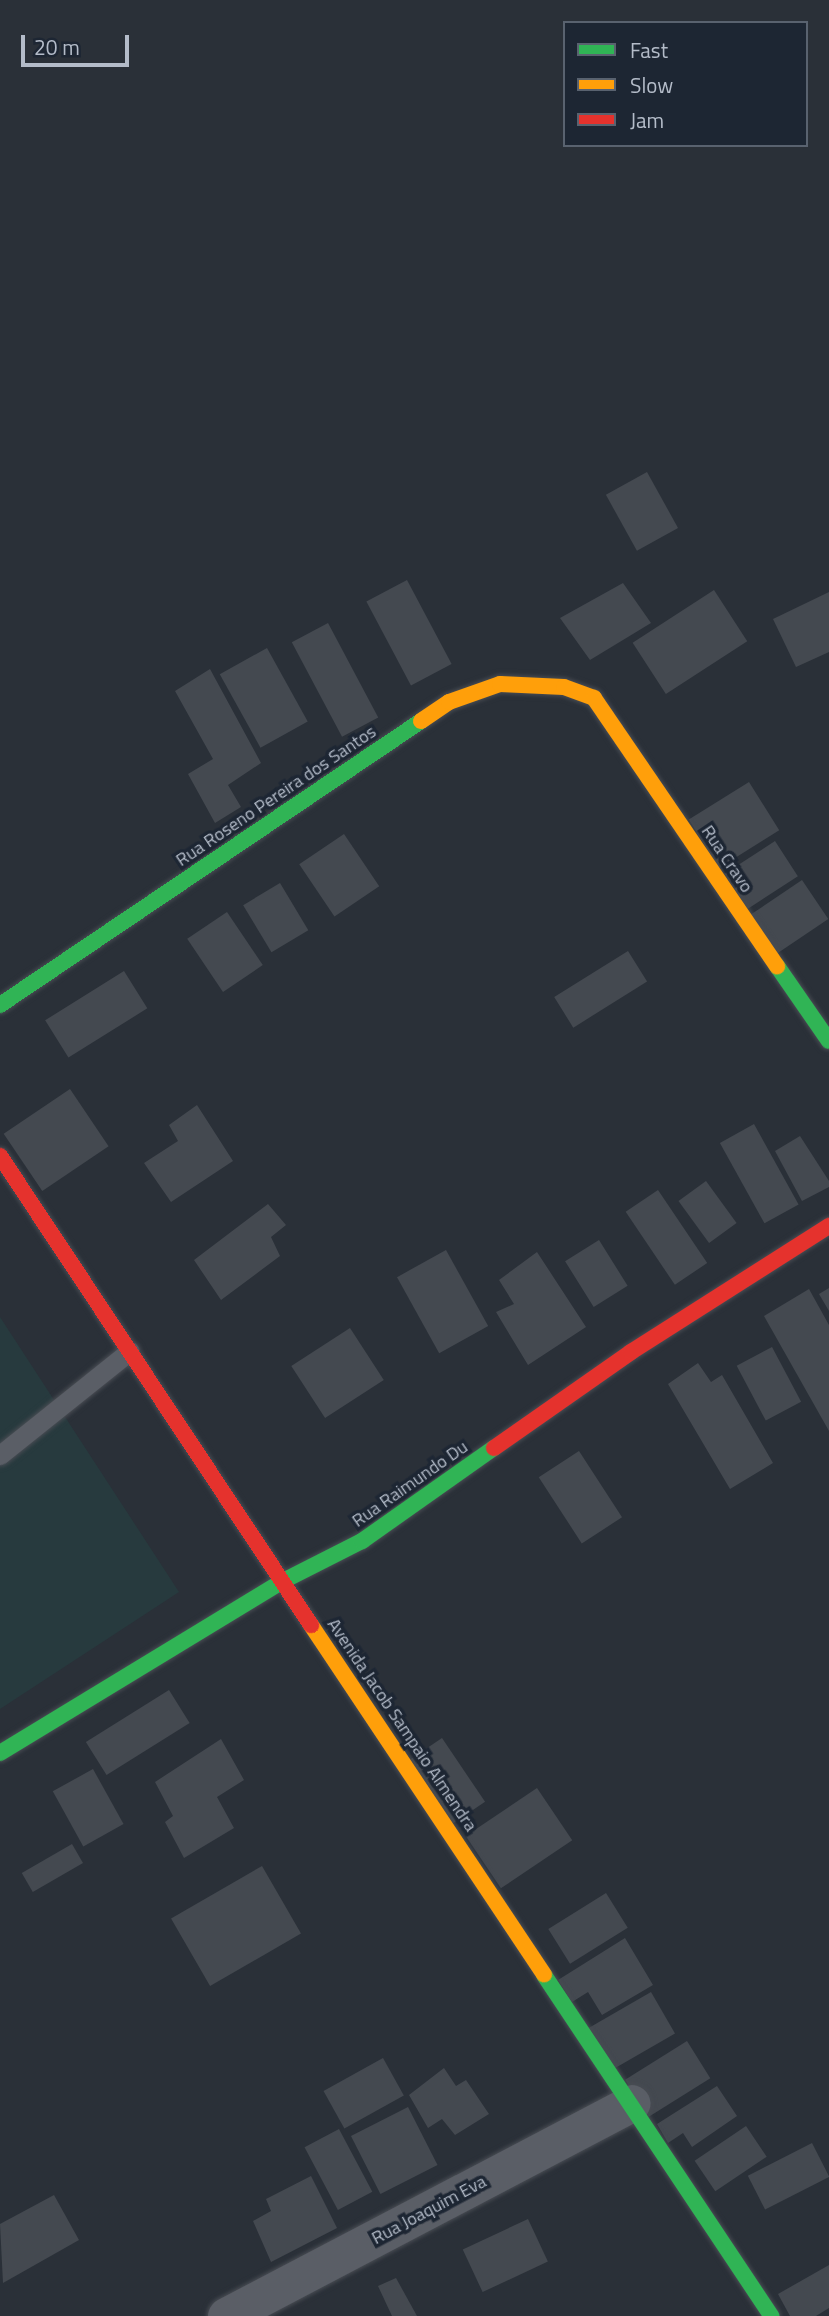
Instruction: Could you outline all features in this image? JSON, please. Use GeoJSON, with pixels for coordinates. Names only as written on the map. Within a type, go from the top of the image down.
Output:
{"type":"FeatureCollection","features":[{"type":"Feature","properties":{"kind":"street","name":"Rua Roseno Pereira dos Santos"},"geometry":{"type":"LineString","coordinates":[[0,1005],[449,702],[500,684],[564,687],[594,698]]}},
{"type":"Feature","properties":{"kind":"street","name":"Rua Cravo"},"geometry":{"type":"LineString","coordinates":[[594,698],[829,1041]]}},
{"type":"Feature","properties":{"kind":"street","name":"Avenida Jacob Sampaio Almendra"},"geometry":{"type":"LineString","coordinates":[[0,1156],[771,2316]]}},
{"type":"Feature","properties":{"kind":"street","name":"Rua Raimundo Du"},"geometry":{"type":"LineString","coordinates":[[0,1753],[283,1581],[362,1541],[631,1352],[829,1226]]}},
{"type":"Feature","properties":{"kind":"street","name":"Rua Joaquim Eva"},"geometry":{"type":"LineString","coordinates":[[226,2316],[631,2103]]}},
{"type":"Feature","properties":{"kind":"lane"},"geometry":{"type":"LineString","coordinates":[[0,1455],[130,1351]]}},
{"type":"Feature","properties":{"kind":"green space"},"geometry":{"type":"Polygon","coordinates":[[[0,1317],[179,1592],[0,1709],[0,1317]]]}},
{"type":"Feature","properties":{"kind":"building"},"geometry":{"type":"Polygon","coordinates":[[[647,472],[678,528],[637,551],[606,495],[647,472]]]}},
{"type":"Feature","properties":{"kind":"building"},"geometry":{"type":"Polygon","coordinates":[[[407,580],[452,664],[411,685],[366,602],[407,580]]]}},
{"type":"Feature","properties":{"kind":"building"},"geometry":{"type":"Polygon","coordinates":[[[623,583],[651,623],[590,660],[560,618],[623,583]]]}},
{"type":"Feature","properties":{"kind":"building"},"geometry":{"type":"Polygon","coordinates":[[[714,590],[747,641],[666,694],[633,643],[714,590]]]}},
{"type":"Feature","properties":{"kind":"building"},"geometry":{"type":"Polygon","coordinates":[[[829,592],[829,652],[796,667],[773,619],[829,592]]]}},
{"type":"Feature","properties":{"kind":"building"},"geometry":{"type":"Polygon","coordinates":[[[328,623],[378,717],[342,737],[292,642],[328,623]]]}},
{"type":"Feature","properties":{"kind":"building"},"geometry":{"type":"Polygon","coordinates":[[[267,648],[308,721],[260,748],[220,674],[267,648]]]}},
{"type":"Feature","properties":{"kind":"building"},"geometry":{"type":"Polygon","coordinates":[[[210,669],[261,763],[228,785],[241,807],[215,823],[188,774],[213,759],[175,691],[210,669]]]}},
{"type":"Feature","properties":{"kind":"building"},"geometry":{"type":"Polygon","coordinates":[[[749,782],[779,830],[719,868],[689,820],[749,782]]]}},
{"type":"Feature","properties":{"kind":"building"},"geometry":{"type":"Polygon","coordinates":[[[344,834],[379,886],[334,916],[299,864],[344,834]]]}},
{"type":"Feature","properties":{"kind":"building"},"geometry":{"type":"Polygon","coordinates":[[[775,841],[798,876],[748,909],[725,874],[775,841]]]}},
{"type":"Feature","properties":{"kind":"building"},"geometry":{"type":"Polygon","coordinates":[[[802,880],[828,919],[775,955],[749,916],[802,880]]]}},
{"type":"Feature","properties":{"kind":"building"},"geometry":{"type":"Polygon","coordinates":[[[280,883],[308,930],[271,952],[243,905],[280,883]]]}},
{"type":"Feature","properties":{"kind":"building"},"geometry":{"type":"Polygon","coordinates":[[[227,912],[263,965],[223,992],[187,939],[227,912]]]}},
{"type":"Feature","properties":{"kind":"building"},"geometry":{"type":"Polygon","coordinates":[[[628,951],[647,982],[573,1028],[554,997],[628,951]]]}},
{"type":"Feature","properties":{"kind":"building"},"geometry":{"type":"Polygon","coordinates":[[[124,971],[147,1008],[68,1058],[45,1020],[124,971]]]}},
{"type":"Feature","properties":{"kind":"building"},"geometry":{"type":"Polygon","coordinates":[[[70,1089],[109,1146],[42,1191],[4,1134],[70,1089]]]}},
{"type":"Feature","properties":{"kind":"building"},"geometry":{"type":"Polygon","coordinates":[[[197,1105],[233,1161],[171,1202],[144,1163],[178,1141],[169,1125],[197,1105]]]}},
{"type":"Feature","properties":{"kind":"building"},"geometry":{"type":"Polygon","coordinates":[[[754,1124],[799,1204],[764,1223],[720,1143],[754,1124]]]}},
{"type":"Feature","properties":{"kind":"building"},"geometry":{"type":"Polygon","coordinates":[[[800,1136],[829,1181],[829,1187],[802,1201],[775,1151],[800,1136]]]}},
{"type":"Feature","properties":{"kind":"building"},"geometry":{"type":"Polygon","coordinates":[[[706,1181],[737,1223],[709,1243],[678,1201],[706,1181]]]}},
{"type":"Feature","properties":{"kind":"building"},"geometry":{"type":"Polygon","coordinates":[[[658,1190],[707,1263],[675,1285],[626,1212],[658,1190]]]}},
{"type":"Feature","properties":{"kind":"building"},"geometry":{"type":"Polygon","coordinates":[[[268,1204],[286,1225],[271,1237],[280,1256],[221,1300],[194,1260],[268,1204]]]}},
{"type":"Feature","properties":{"kind":"building"},"geometry":{"type":"Polygon","coordinates":[[[599,1240],[628,1286],[594,1307],[565,1261],[599,1240]]]}},
{"type":"Feature","properties":{"kind":"building"},"geometry":{"type":"Polygon","coordinates":[[[446,1250],[488,1326],[439,1353],[397,1277],[446,1250]]]}},
{"type":"Feature","properties":{"kind":"building"},"geometry":{"type":"Polygon","coordinates":[[[537,1252],[586,1327],[528,1365],[496,1312],[514,1304],[499,1280],[537,1252]]]}},
{"type":"Feature","properties":{"kind":"building"},"geometry":{"type":"Polygon","coordinates":[[[829,1288],[829,1311],[819,1294],[829,1288]]]}},
{"type":"Feature","properties":{"kind":"building"},"geometry":{"type":"Polygon","coordinates":[[[809,1289],[829,1325],[829,1431],[764,1316],[809,1289]]]}},
{"type":"Feature","properties":{"kind":"building"},"geometry":{"type":"Polygon","coordinates":[[[350,1328],[384,1380],[325,1418],[291,1366],[350,1328]]]}},
{"type":"Feature","properties":{"kind":"building"},"geometry":{"type":"Polygon","coordinates":[[[772,1347],[801,1402],[766,1421],[737,1366],[772,1347]]]}},
{"type":"Feature","properties":{"kind":"building"},"geometry":{"type":"Polygon","coordinates":[[[698,1363],[711,1382],[722,1375],[773,1463],[730,1489],[668,1384],[698,1363]]]}},
{"type":"Feature","properties":{"kind":"building"},"geometry":{"type":"Polygon","coordinates":[[[579,1451],[622,1517],[582,1543],[539,1477],[579,1451]]]}},
{"type":"Feature","properties":{"kind":"building"},"geometry":{"type":"Polygon","coordinates":[[[169,1690],[190,1723],[107,1775],[86,1742],[169,1690]]]}},
{"type":"Feature","properties":{"kind":"building"},"geometry":{"type":"Polygon","coordinates":[[[442,1738],[485,1802],[450,1825],[407,1761],[442,1738]]]}},
{"type":"Feature","properties":{"kind":"building"},"geometry":{"type":"Polygon","coordinates":[[[221,1739],[244,1780],[217,1797],[234,1828],[184,1858],[165,1822],[173,1816],[155,1782],[221,1739]]]}},
{"type":"Feature","properties":{"kind":"building"},"geometry":{"type":"Polygon","coordinates":[[[93,1769],[124,1824],[83,1846],[53,1791],[93,1769]]]}},
{"type":"Feature","properties":{"kind":"building"},"geometry":{"type":"Polygon","coordinates":[[[537,1788],[572,1840],[501,1888],[466,1836],[537,1788]]]}},
{"type":"Feature","properties":{"kind":"building"},"geometry":{"type":"Polygon","coordinates":[[[72,1844],[83,1863],[33,1892],[22,1873],[72,1844]]]}},
{"type":"Feature","properties":{"kind":"building"},"geometry":{"type":"Polygon","coordinates":[[[262,1866],[301,1934],[210,1986],[171,1918],[262,1866]]]}},
{"type":"Feature","properties":{"kind":"building"},"geometry":{"type":"Polygon","coordinates":[[[606,1893],[628,1928],[570,1964],[548,1929],[606,1893]]]}},
{"type":"Feature","properties":{"kind":"building"},"geometry":{"type":"Polygon","coordinates":[[[625,1938],[653,1985],[602,2015],[588,1992],[572,2002],[558,1980],[625,1938]]]}},
{"type":"Feature","properties":{"kind":"building"},"geometry":{"type":"Polygon","coordinates":[[[651,1992],[675,2034],[612,2070],[588,2029],[651,1992]]]}},
{"type":"Feature","properties":{"kind":"building"},"geometry":{"type":"Polygon","coordinates":[[[687,2041],[710,2078],[648,2117],[625,2080],[687,2041]]]}},
{"type":"Feature","properties":{"kind":"building"},"geometry":{"type":"Polygon","coordinates":[[[383,2058],[404,2096],[344,2129],[324,2091],[383,2058]]]}},
{"type":"Feature","properties":{"kind":"building"},"geometry":{"type":"Polygon","coordinates":[[[444,2068],[456,2086],[466,2080],[489,2114],[455,2135],[442,2119],[428,2128],[409,2095],[444,2068]]]}},
{"type":"Feature","properties":{"kind":"building"},"geometry":{"type":"Polygon","coordinates":[[[717,2086],[737,2116],[692,2147],[683,2133],[668,2143],[657,2124],[717,2086]]]}},
{"type":"Feature","properties":{"kind":"building"},"geometry":{"type":"Polygon","coordinates":[[[408,2107],[438,2165],[380,2194],[351,2136],[408,2107]]]}},
{"type":"Feature","properties":{"kind":"building"},"geometry":{"type":"Polygon","coordinates":[[[746,2126],[767,2157],[715,2191],[695,2161],[746,2126]]]}},
{"type":"Feature","properties":{"kind":"building"},"geometry":{"type":"Polygon","coordinates":[[[339,2129],[372,2192],[338,2210],[305,2147],[339,2129]]]}},
{"type":"Feature","properties":{"kind":"building"},"geometry":{"type":"Polygon","coordinates":[[[812,2143],[829,2177],[765,2210],[748,2176],[812,2143]]]}},
{"type":"Feature","properties":{"kind":"building"},"geometry":{"type":"Polygon","coordinates":[[[311,2176],[337,2228],[271,2262],[253,2221],[271,2211],[266,2199],[311,2176]]]}},
{"type":"Feature","properties":{"kind":"building"},"geometry":{"type":"Polygon","coordinates":[[[54,2195],[79,2240],[3,2283],[0,2224],[54,2195]]]}},
{"type":"Feature","properties":{"kind":"building"},"geometry":{"type":"Polygon","coordinates":[[[528,2219],[548,2262],[483,2292],[463,2249],[528,2219]]]}},
{"type":"Feature","properties":{"kind":"building"},"geometry":{"type":"Polygon","coordinates":[[[829,2265],[829,2308],[816,2316],[790,2316],[778,2294],[829,2265]]]}},
{"type":"Feature","properties":{"kind":"building"},"geometry":{"type":"Polygon","coordinates":[[[396,2278],[417,2316],[392,2316],[378,2286],[396,2278]]]}},
{"type":"Feature","properties":{"kind":"traffic: fast"},"geometry":{"type":"LineString","coordinates":[[0,1005],[421,721]]}},
{"type":"Feature","properties":{"kind":"traffic: fast"},"geometry":{"type":"LineString","coordinates":[[777,966],[829,1041]]}},
{"type":"Feature","properties":{"kind":"traffic: fast"},"geometry":{"type":"LineString","coordinates":[[0,1753],[283,1581],[362,1541],[494,1448]]}},
{"type":"Feature","properties":{"kind":"traffic: fast"},"geometry":{"type":"LineString","coordinates":[[544,1975],[771,2316]]}},
{"type":"Feature","properties":{"kind":"traffic: slow"},"geometry":{"type":"LineString","coordinates":[[421,721],[449,702],[500,684],[564,687],[594,698],[777,966]]}},
{"type":"Feature","properties":{"kind":"traffic: slow"},"geometry":{"type":"LineString","coordinates":[[311,1625],[544,1975]]}},
{"type":"Feature","properties":{"kind":"traffic: jam"},"geometry":{"type":"LineString","coordinates":[[0,1156],[311,1625]]}},
{"type":"Feature","properties":{"kind":"traffic: jam"},"geometry":{"type":"LineString","coordinates":[[494,1448],[631,1352],[829,1226]]}}]}
